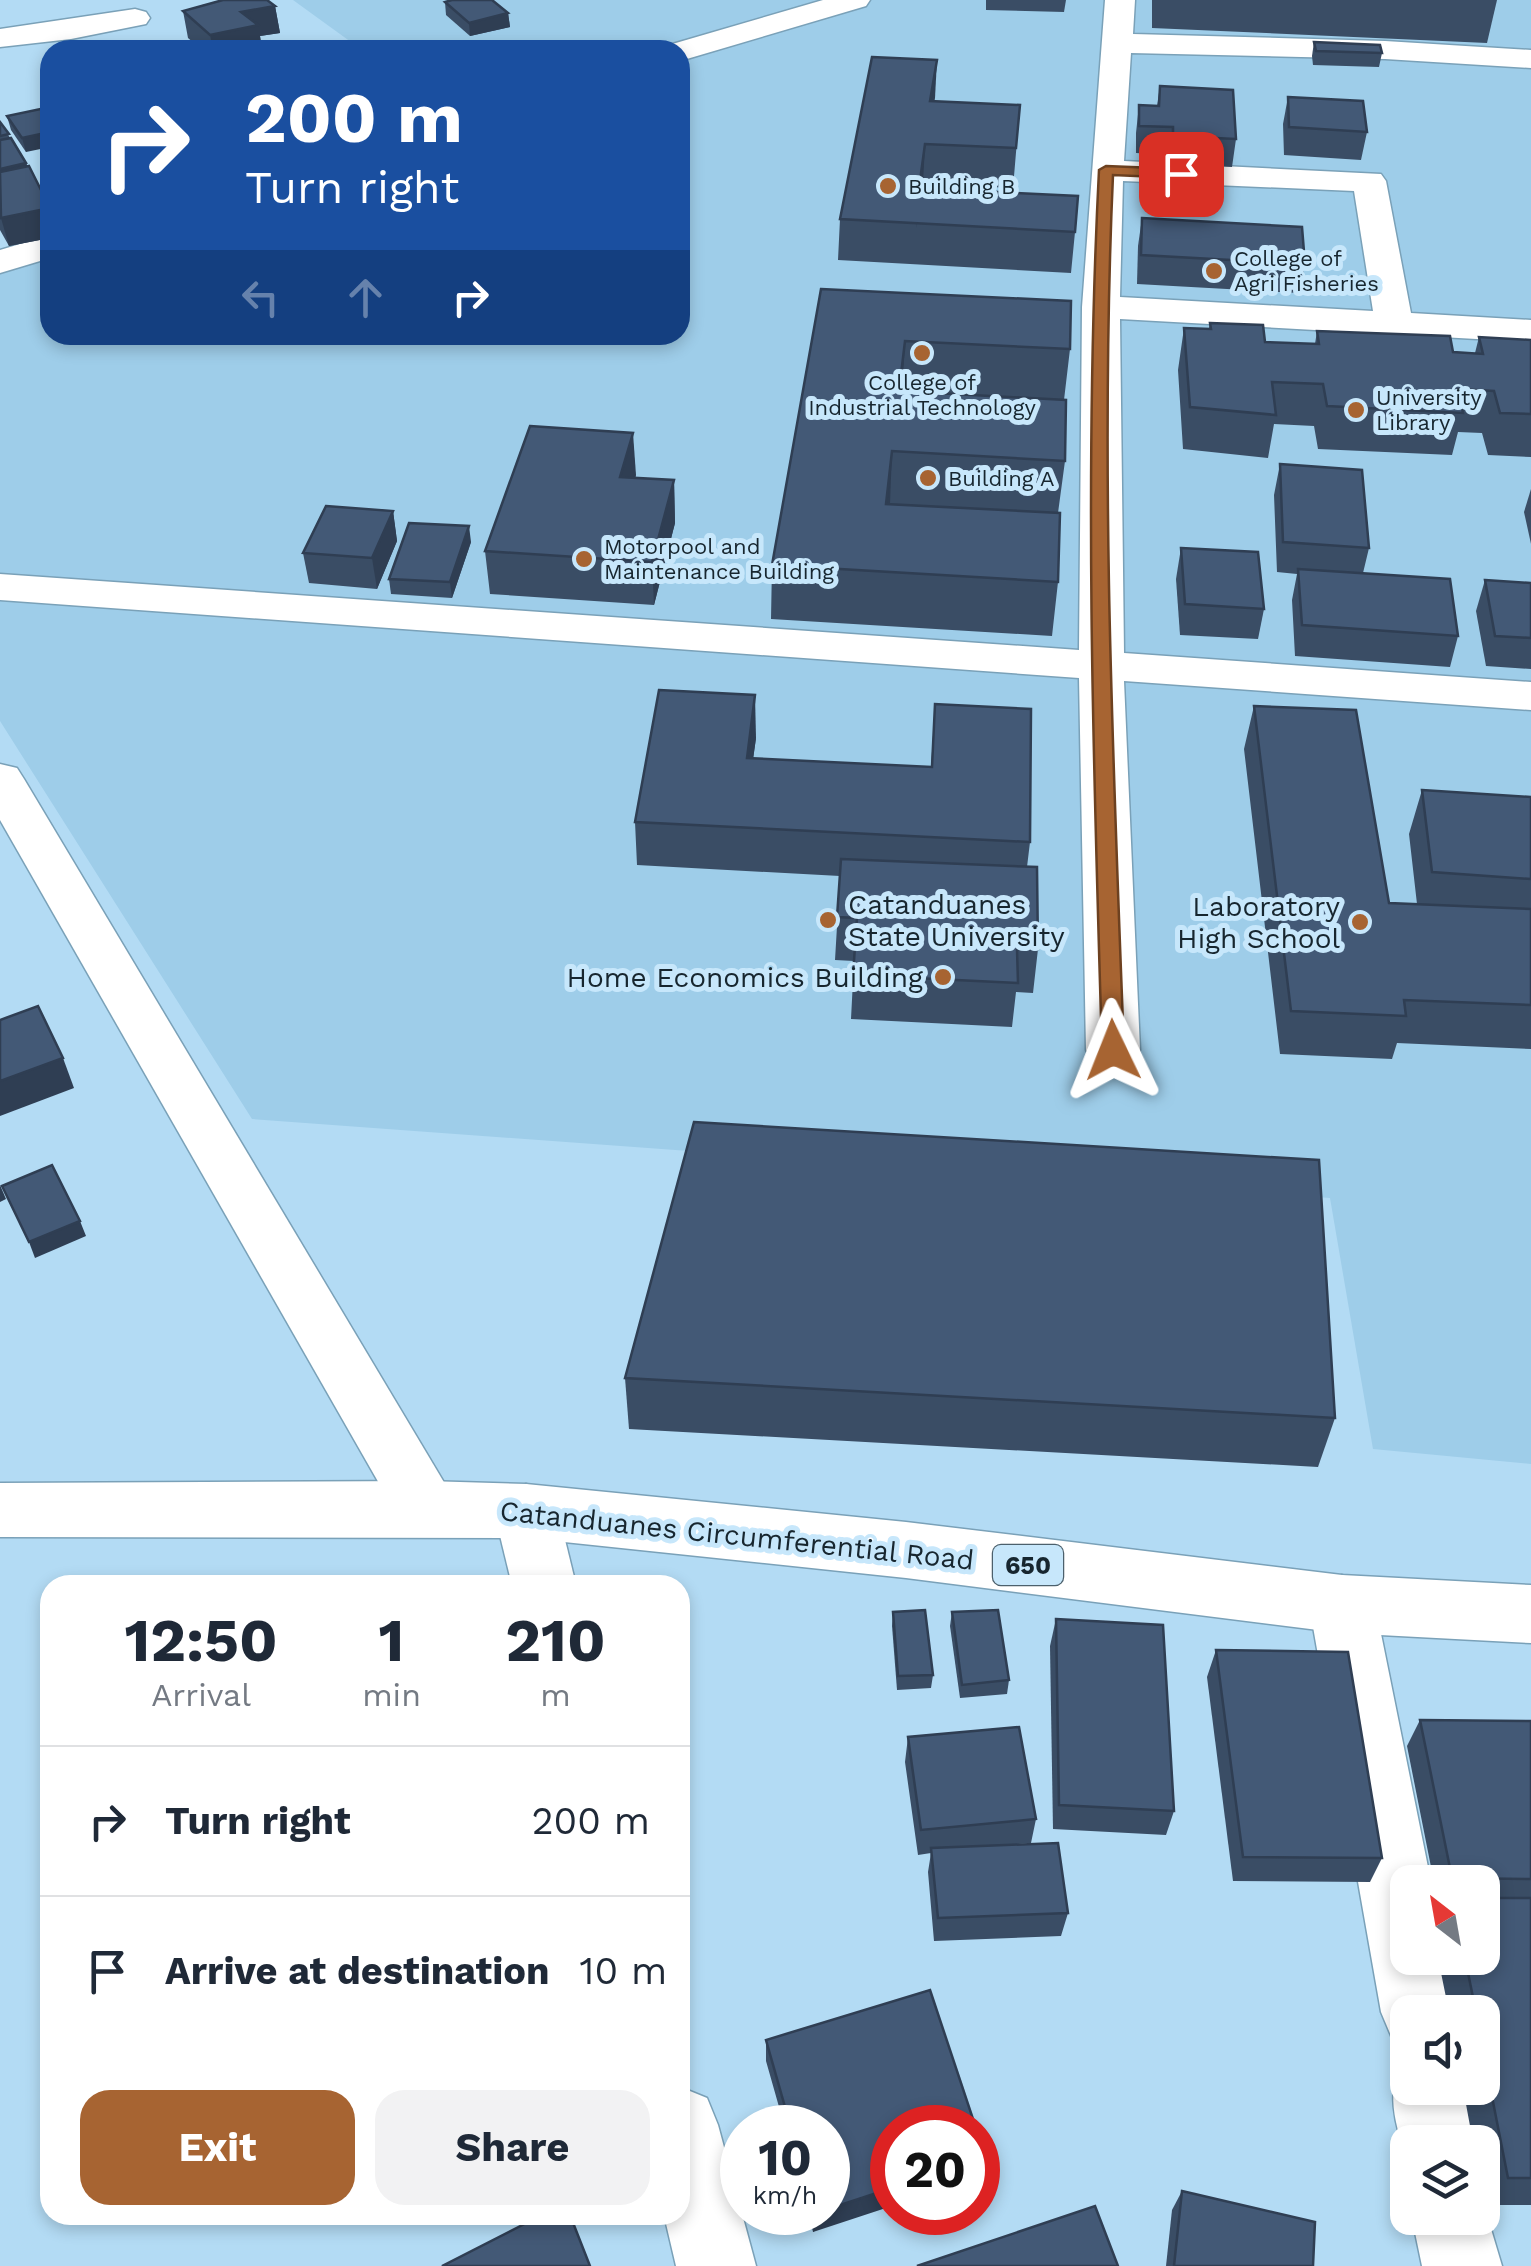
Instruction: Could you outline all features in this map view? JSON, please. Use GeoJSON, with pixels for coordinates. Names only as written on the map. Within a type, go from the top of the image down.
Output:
{"type":"FeatureCollection","features":[{"type":"Feature","properties":{"kind":"street"},"geometry":{"type":"LineString","coordinates":[[690,49],[854,0]]}},
{"type":"Feature","properties":{"kind":"street"},"geometry":{"type":"LineString","coordinates":[[1113,1050],[1100,666],[1100,307],[1120,0]]}},
{"type":"Feature","properties":{"kind":"street"},"geometry":{"type":"LineString","coordinates":[[0,38],[71,30],[124,9],[149,40]]}},
{"type":"Feature","properties":{"kind":"street"},"geometry":{"type":"LineString","coordinates":[[1116,43],[1385,50],[1531,59]]}},
{"type":"Feature","properties":{"kind":"street"},"geometry":{"type":"LineString","coordinates":[[1106,170],[1369,182],[1394,323]]}},
{"type":"Feature","properties":{"kind":"street"},"geometry":{"type":"LineString","coordinates":[[0,262],[40,249]]}},
{"type":"Feature","properties":{"kind":"street"},"geometry":{"type":"LineString","coordinates":[[1100,307],[1531,331]]}},
{"type":"Feature","properties":{"kind":"street"},"geometry":{"type":"LineString","coordinates":[[0,587],[1531,696]]}},
{"type":"Feature","properties":{"kind":"street"},"geometry":{"type":"LineString","coordinates":[[0,779],[426,1508]]}},
{"type":"Feature","properties":{"kind":"street","name":"Catanduanes Circumferential Road"},"geometry":{"type":"LineString","coordinates":[[0,1510],[426,1508],[526,1512],[906,1550],[1342,1604],[1531,1614]]}},
{"type":"Feature","properties":{"kind":"street"},"geometry":{"type":"LineString","coordinates":[[526,1512],[542,1575]]}},
{"type":"Feature","properties":{"kind":"street"},"geometry":{"type":"LineString","coordinates":[[1342,1604],[1391,1865]]}},
{"type":"Feature","properties":{"kind":"street"},"geometry":{"type":"LineString","coordinates":[[690,2164],[716,2266]]}},
{"type":"Feature","properties":{"kind":"street"},"geometry":{"type":"LineString","coordinates":[[1455,2235],[1462,2266]]}},
{"type":"Feature","properties":{"kind":"shaded area","name":"Catanduanes State University"},"geometry":{"type":"Polygon","coordinates":[[[293,0],[1531,0],[1531,1464],[1373,1449],[1330,1198],[252,1119],[0,721],[0,274],[40,261],[40,345],[690,345],[690,40],[348,40],[293,0]]]}},
{"type":"Feature","properties":{"kind":"building"},"geometry":{"type":"Polygon","coordinates":[[[223,0],[267,0],[275,6],[241,12],[258,25],[210,35],[183,11],[223,0]]]}},
{"type":"Feature","properties":{"kind":"building"},"geometry":{"type":"Polygon","coordinates":[[[492,0],[508,13],[469,23],[445,2],[492,0]]]}},
{"type":"Feature","properties":{"kind":"building"},"geometry":{"type":"Polygon","coordinates":[[[1314,42],[1380,45],[1382,53],[1316,51],[1314,42]]]}},
{"type":"Feature","properties":{"kind":"building"},"geometry":{"type":"Polygon","coordinates":[[[872,57],[937,60],[930,101],[1020,105],[1016,148],[925,144],[919,188],[1078,196],[1075,232],[840,219],[872,57]]]}},
{"type":"Feature","properties":{"kind":"building"},"geometry":{"type":"Polygon","coordinates":[[[1160,86],[1233,90],[1236,139],[1173,136],[1173,127],[1139,126],[1139,105],[1159,106],[1160,86]]]}},
{"type":"Feature","properties":{"kind":"building"},"geometry":{"type":"Polygon","coordinates":[[[1288,97],[1363,101],[1367,132],[1289,127],[1288,97]]]}},
{"type":"Feature","properties":{"kind":"building"},"geometry":{"type":"Polygon","coordinates":[[[40,109],[40,134],[22,138],[7,116],[40,109]]]}},
{"type":"Feature","properties":{"kind":"building"},"geometry":{"type":"Polygon","coordinates":[[[0,122],[9,134],[0,136],[0,122]]]}},
{"type":"Feature","properties":{"kind":"building"},"geometry":{"type":"Polygon","coordinates":[[[11,138],[26,163],[0,169],[0,140],[11,138]]]}},
{"type":"Feature","properties":{"kind":"building"},"geometry":{"type":"Polygon","coordinates":[[[29,166],[40,188],[40,210],[1,218],[0,172],[29,166]]]}},
{"type":"Feature","properties":{"kind":"building"},"geometry":{"type":"Polygon","coordinates":[[[1142,218],[1302,227],[1305,264],[1141,255],[1142,218]]]}},
{"type":"Feature","properties":{"kind":"building"},"geometry":{"type":"Polygon","coordinates":[[[821,289],[1071,301],[1070,349],[905,341],[899,391],[1066,400],[1065,461],[892,451],[886,504],[1060,513],[1058,582],[772,565],[821,289]]]}},
{"type":"Feature","properties":{"kind":"building"},"geometry":{"type":"Polygon","coordinates":[[[1210,323],[1263,325],[1265,342],[1319,344],[1317,331],[1450,336],[1453,352],[1483,354],[1479,337],[1531,340],[1531,414],[1500,413],[1494,391],[1458,389],[1463,413],[1327,406],[1323,384],[1272,382],[1276,415],[1190,407],[1184,328],[1211,329],[1210,323]]]}},
{"type":"Feature","properties":{"kind":"building"},"geometry":{"type":"Polygon","coordinates":[[[530,426],[633,433],[620,477],[674,480],[652,562],[485,551],[530,426]]]}},
{"type":"Feature","properties":{"kind":"building"},"geometry":{"type":"Polygon","coordinates":[[[1280,464],[1362,470],[1369,548],[1283,542],[1280,464]]]}},
{"type":"Feature","properties":{"kind":"building"},"geometry":{"type":"Polygon","coordinates":[[[326,506],[393,511],[372,558],[303,553],[326,506]]]}},
{"type":"Feature","properties":{"kind":"building"},"geometry":{"type":"Polygon","coordinates":[[[409,523],[469,526],[450,582],[389,579],[409,523]]]}},
{"type":"Feature","properties":{"kind":"building"},"geometry":{"type":"Polygon","coordinates":[[[1181,548],[1258,552],[1264,609],[1185,604],[1181,548]]]}},
{"type":"Feature","properties":{"kind":"building"},"geometry":{"type":"Polygon","coordinates":[[[1298,569],[1450,579],[1458,636],[1302,625],[1298,569]]]}},
{"type":"Feature","properties":{"kind":"building"},"geometry":{"type":"Polygon","coordinates":[[[1485,580],[1531,583],[1531,638],[1495,636],[1485,580]]]}},
{"type":"Feature","properties":{"kind":"building"},"geometry":{"type":"Polygon","coordinates":[[[659,690],[755,695],[747,758],[932,767],[935,704],[1031,709],[1030,842],[635,822],[659,690]]]}},
{"type":"Feature","properties":{"kind":"building"},"geometry":{"type":"Polygon","coordinates":[[[1254,706],[1356,710],[1389,903],[1531,909],[1531,1005],[1404,1000],[1406,1016],[1291,1011],[1254,706]]]}},
{"type":"Feature","properties":{"kind":"building"},"geometry":{"type":"Polygon","coordinates":[[[1422,790],[1531,797],[1531,879],[1432,872],[1422,790]]]}},
{"type":"Feature","properties":{"kind":"building"},"geometry":{"type":"Polygon","coordinates":[[[841,859],[1037,867],[1038,949],[1017,949],[1018,983],[853,975],[857,918],[837,917],[841,859]]]}},
{"type":"Feature","properties":{"kind":"building"},"geometry":{"type":"Polygon","coordinates":[[[38,1006],[63,1058],[0,1081],[0,1020],[38,1006]]]}},
{"type":"Feature","properties":{"kind":"building"},"geometry":{"type":"Polygon","coordinates":[[[694,1122],[1319,1160],[1335,1418],[625,1378],[694,1122]]]}},
{"type":"Feature","properties":{"kind":"building"},"geometry":{"type":"Polygon","coordinates":[[[52,1165],[80,1221],[29,1242],[2,1186],[52,1165]]]}},
{"type":"Feature","properties":{"kind":"building"},"geometry":{"type":"Polygon","coordinates":[[[925,1610],[933,1675],[898,1676],[893,1612],[925,1610]]]}},
{"type":"Feature","properties":{"kind":"building"},"geometry":{"type":"Polygon","coordinates":[[[998,1610],[1009,1680],[962,1685],[952,1612],[998,1610]]]}},
{"type":"Feature","properties":{"kind":"building"},"geometry":{"type":"Polygon","coordinates":[[[1056,1619],[1163,1625],[1174,1811],[1059,1805],[1056,1619]]]}},
{"type":"Feature","properties":{"kind":"building"},"geometry":{"type":"Polygon","coordinates":[[[1216,1650],[1348,1652],[1382,1858],[1243,1857],[1216,1650]]]}},
{"type":"Feature","properties":{"kind":"building"},"geometry":{"type":"Polygon","coordinates":[[[1420,1720],[1531,1721],[1531,1879],[1500,1879],[1500,1865],[1449,1865],[1420,1720]]]}},
{"type":"Feature","properties":{"kind":"building"},"geometry":{"type":"Polygon","coordinates":[[[1019,1727],[1036,1819],[921,1830],[908,1737],[1019,1727]]]}},
{"type":"Feature","properties":{"kind":"building"},"geometry":{"type":"Polygon","coordinates":[[[1058,1843],[1068,1913],[938,1918],[931,1848],[1058,1843]]]}},
{"type":"Feature","properties":{"kind":"building"},"geometry":{"type":"Polygon","coordinates":[[[1500,1898],[1531,1898],[1531,2178],[1508,2178],[1494,2105],[1500,2105],[1500,1995],[1473,1995],[1468,1975],[1500,1975],[1500,1898]]]}},
{"type":"Feature","properties":{"kind":"building"},"geometry":{"type":"Polygon","coordinates":[[[930,1990],[968,2105],[870,2105],[870,2195],[850,2202],[850,2105],[784,2105],[766,2040],[930,1990]]]}},
{"type":"Feature","properties":{"kind":"building"},"geometry":{"type":"Polygon","coordinates":[[[1182,2191],[1315,2222],[1313,2266],[1174,2266],[1182,2191]]]}},
{"type":"Feature","properties":{"kind":"building"},"geometry":{"type":"Polygon","coordinates":[[[1095,2206],[1118,2266],[917,2266],[1095,2206]]]}},
{"type":"Feature","properties":{"kind":"building"},"geometry":{"type":"Polygon","coordinates":[[[522,2225],[574,2225],[590,2266],[442,2266],[522,2225]]]}},
{"type":"Feature","properties":{"kind":"place","name":"Building B"},"geometry":{"type":"Point","coordinates":[888,186]}},
{"type":"Feature","properties":{"kind":"place","name":"College of Agri Fisheries"},"geometry":{"type":"Point","coordinates":[1214,271]}},
{"type":"Feature","properties":{"kind":"place","name":"College of Industrial Technology"},"geometry":{"type":"Point","coordinates":[922,353]}},
{"type":"Feature","properties":{"kind":"place","name":"University Library"},"geometry":{"type":"Point","coordinates":[1356,410]}},
{"type":"Feature","properties":{"kind":"place","name":"Building A"},"geometry":{"type":"Point","coordinates":[928,478]}},
{"type":"Feature","properties":{"kind":"place","name":"Motorpool and Maintenance Building"},"geometry":{"type":"Point","coordinates":[584,559]}},
{"type":"Feature","properties":{"kind":"place","name":"Catanduanes State University"},"geometry":{"type":"Point","coordinates":[828,920]}},
{"type":"Feature","properties":{"kind":"place","name":"Laboratory High School"},"geometry":{"type":"Point","coordinates":[1360,922]}},
{"type":"Feature","properties":{"kind":"place","name":"Home Economics Building"},"geometry":{"type":"Point","coordinates":[943,977]}},
{"type":"Feature","properties":{"kind":"route"},"geometry":{"type":"LineString","coordinates":[[1113,1050],[1100,666],[1100,307],[1106,170],[1181,174]]}}]}
